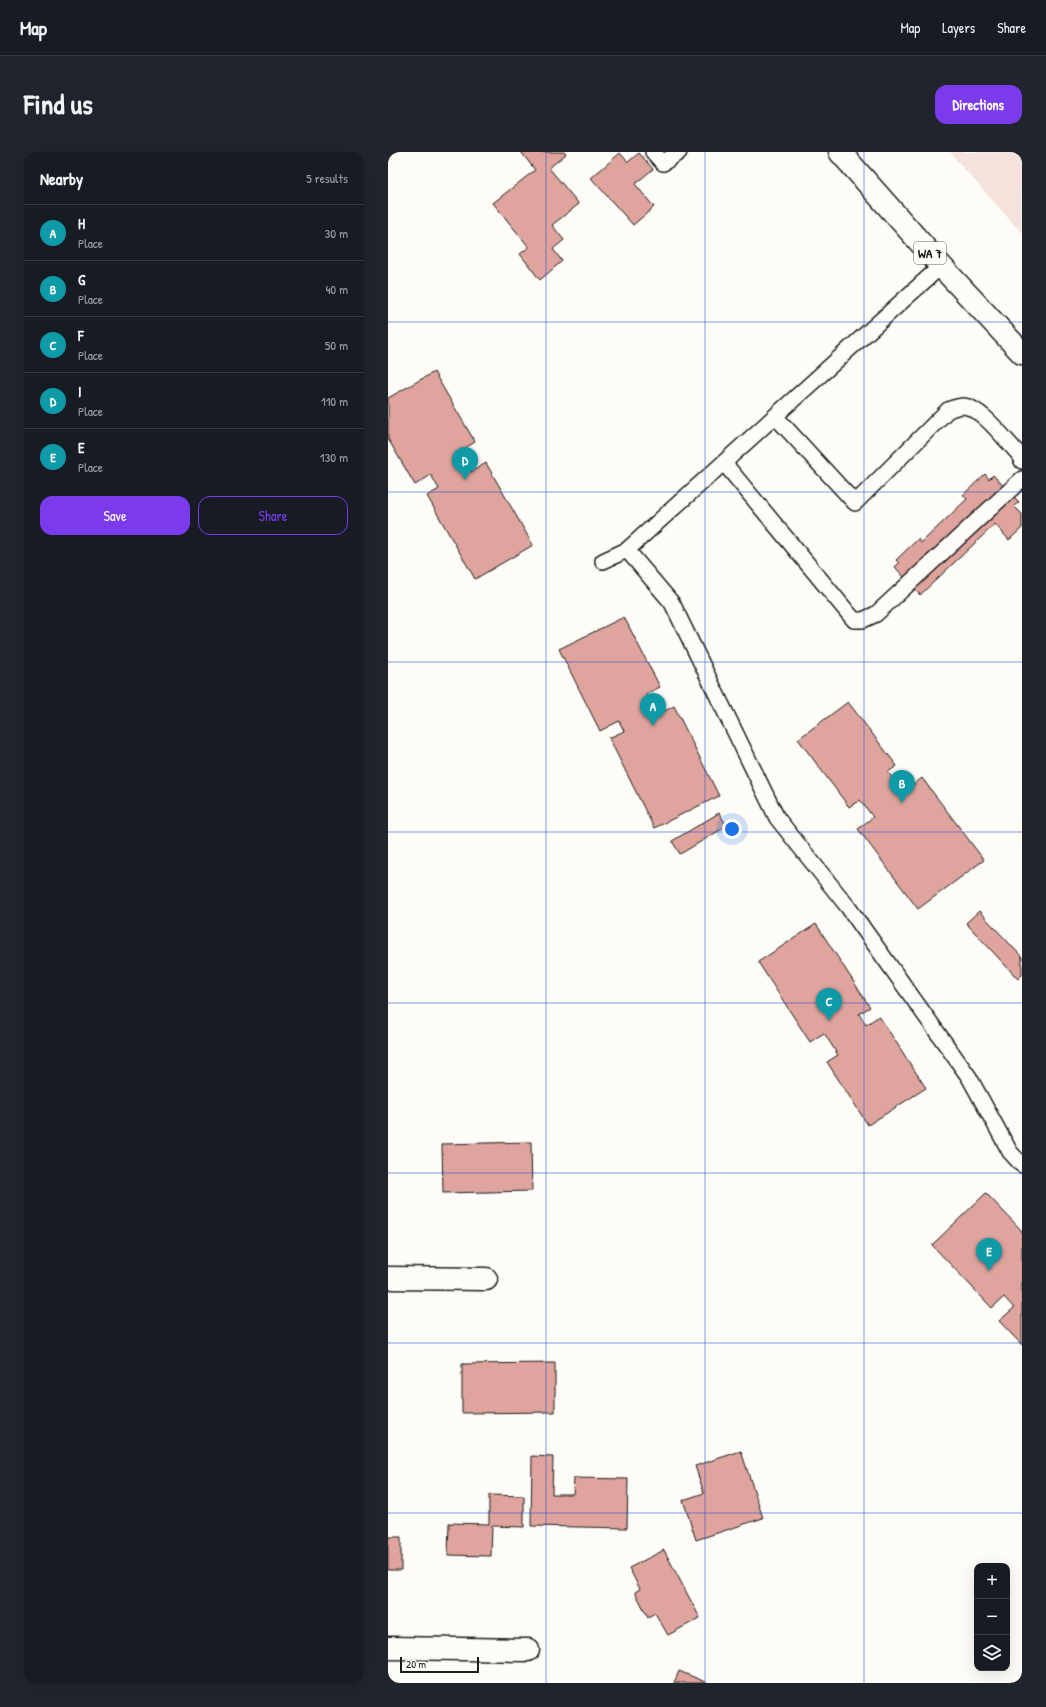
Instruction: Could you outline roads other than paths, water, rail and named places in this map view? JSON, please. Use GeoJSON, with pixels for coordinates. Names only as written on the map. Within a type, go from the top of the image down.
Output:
{"type":"FeatureCollection","features":[{"type":"Feature","properties":{"kind":"main road","name":"WA 7"},"geometry":{"type":"LineString","coordinates":[[840,152],[941,266],[1022,353]]}},
{"type":"Feature","properties":{"kind":"main road"},"geometry":{"type":"LineString","coordinates":[[388,1278],[486,1279]]}},
{"type":"Feature","properties":{"kind":"main road"},"geometry":{"type":"LineString","coordinates":[[388,1648],[528,1650]]}},
{"type":"Feature","properties":{"kind":"lane"},"geometry":{"type":"LineString","coordinates":[[653,152],[663,163],[678,152]]}},
{"type":"Feature","properties":{"kind":"lane"},"geometry":{"type":"LineString","coordinates":[[603,562],[627,550],[941,266]]}},
{"type":"Feature","properties":{"kind":"lane"},"geometry":{"type":"LineString","coordinates":[[775,416],[855,503],[948,410],[955,407],[963,406],[979,412],[1018,453],[1022,461]]}},
{"type":"Feature","properties":{"kind":"lane"},"geometry":{"type":"LineString","coordinates":[[724,463],[854,620],[862,620],[876,614],[1022,479]]}},
{"type":"Feature","properties":{"kind":"lane"},"geometry":{"type":"LineString","coordinates":[[627,550],[672,603],[777,818],[848,907],[969,1077],[1010,1152],[1022,1165]]}},
{"type":"Feature","properties":{"kind":"place","name":"I"},"geometry":{"type":"Point","coordinates":[465,480]}},
{"type":"Feature","properties":{"kind":"place","name":"H"},"geometry":{"type":"Point","coordinates":[653,726]}},
{"type":"Feature","properties":{"kind":"place","name":"G"},"geometry":{"type":"Point","coordinates":[902,803]}},
{"type":"Feature","properties":{"kind":"place","name":"F"},"geometry":{"type":"Point","coordinates":[829,1021]}},
{"type":"Feature","properties":{"kind":"place","name":"E"},"geometry":{"type":"Point","coordinates":[989,1271]}}]}
